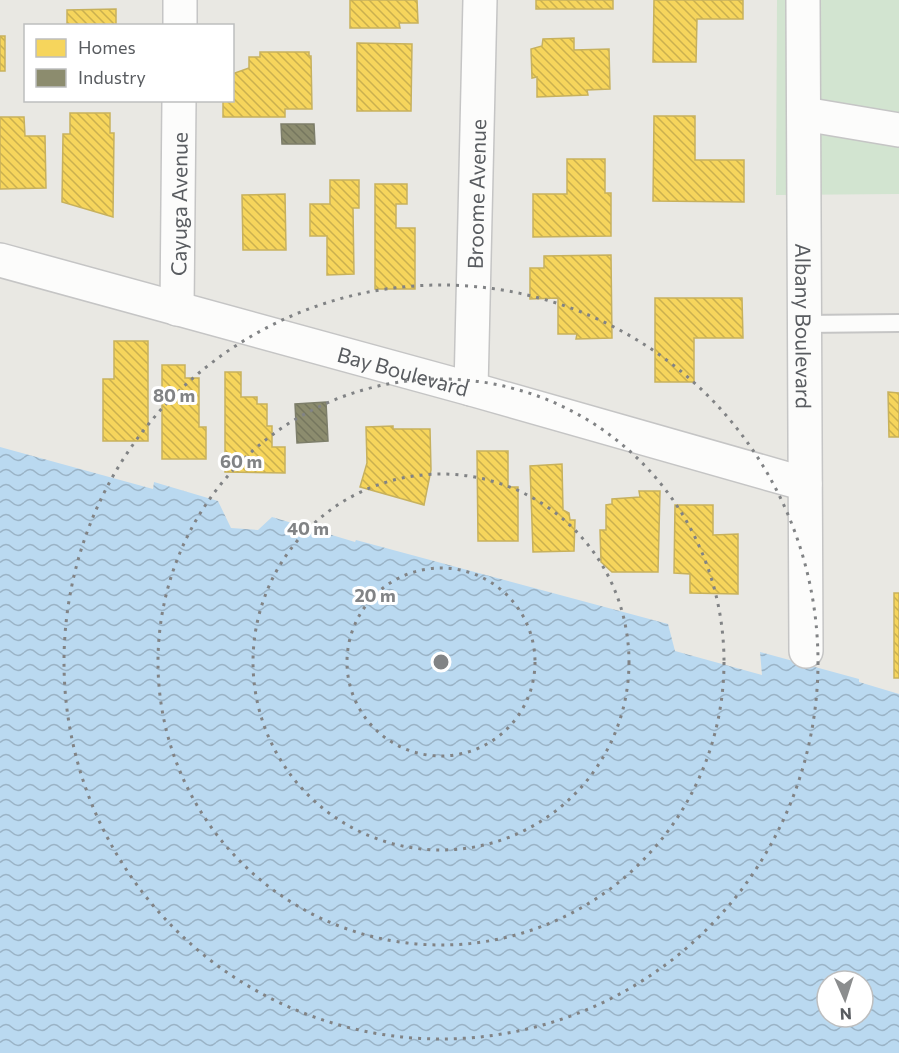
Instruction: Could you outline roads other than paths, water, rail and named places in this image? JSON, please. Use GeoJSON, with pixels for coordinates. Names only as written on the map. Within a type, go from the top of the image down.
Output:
{"type":"FeatureCollection","features":[{"type":"Feature","properties":{"kind":"street"},"geometry":{"type":"LineString","coordinates":[[180,0],[180,24]]}},
{"type":"Feature","properties":{"kind":"street","name":"Broome Avenue"},"geometry":{"type":"LineString","coordinates":[[471,389],[480,0]]}},
{"type":"Feature","properties":{"kind":"street","name":"Albany Boulevard"},"geometry":{"type":"LineString","coordinates":[[803,0],[806,651]]}},
{"type":"Feature","properties":{"kind":"street","name":"Cayuga Avenue"},"geometry":{"type":"LineString","coordinates":[[177,309],[179,102]]}},
{"type":"Feature","properties":{"kind":"street"},"geometry":{"type":"LineString","coordinates":[[804,114],[899,130]]}},
{"type":"Feature","properties":{"kind":"street","name":"Bay Boulevard"},"geometry":{"type":"LineString","coordinates":[[0,260],[471,389],[805,484]]}},
{"type":"Feature","properties":{"kind":"lane"},"geometry":{"type":"LineString","coordinates":[[805,324],[899,323]]}},
{"type":"Feature","properties":{"kind":"water"},"geometry":{"type":"Polygon","coordinates":[[[0,447],[153,489],[154,482],[218,501],[231,528],[258,530],[272,517],[355,542],[356,540],[668,624],[675,651],[762,675],[760,652],[859,679],[859,682],[899,694],[899,1053],[0,1053],[0,447]]]}}]}
